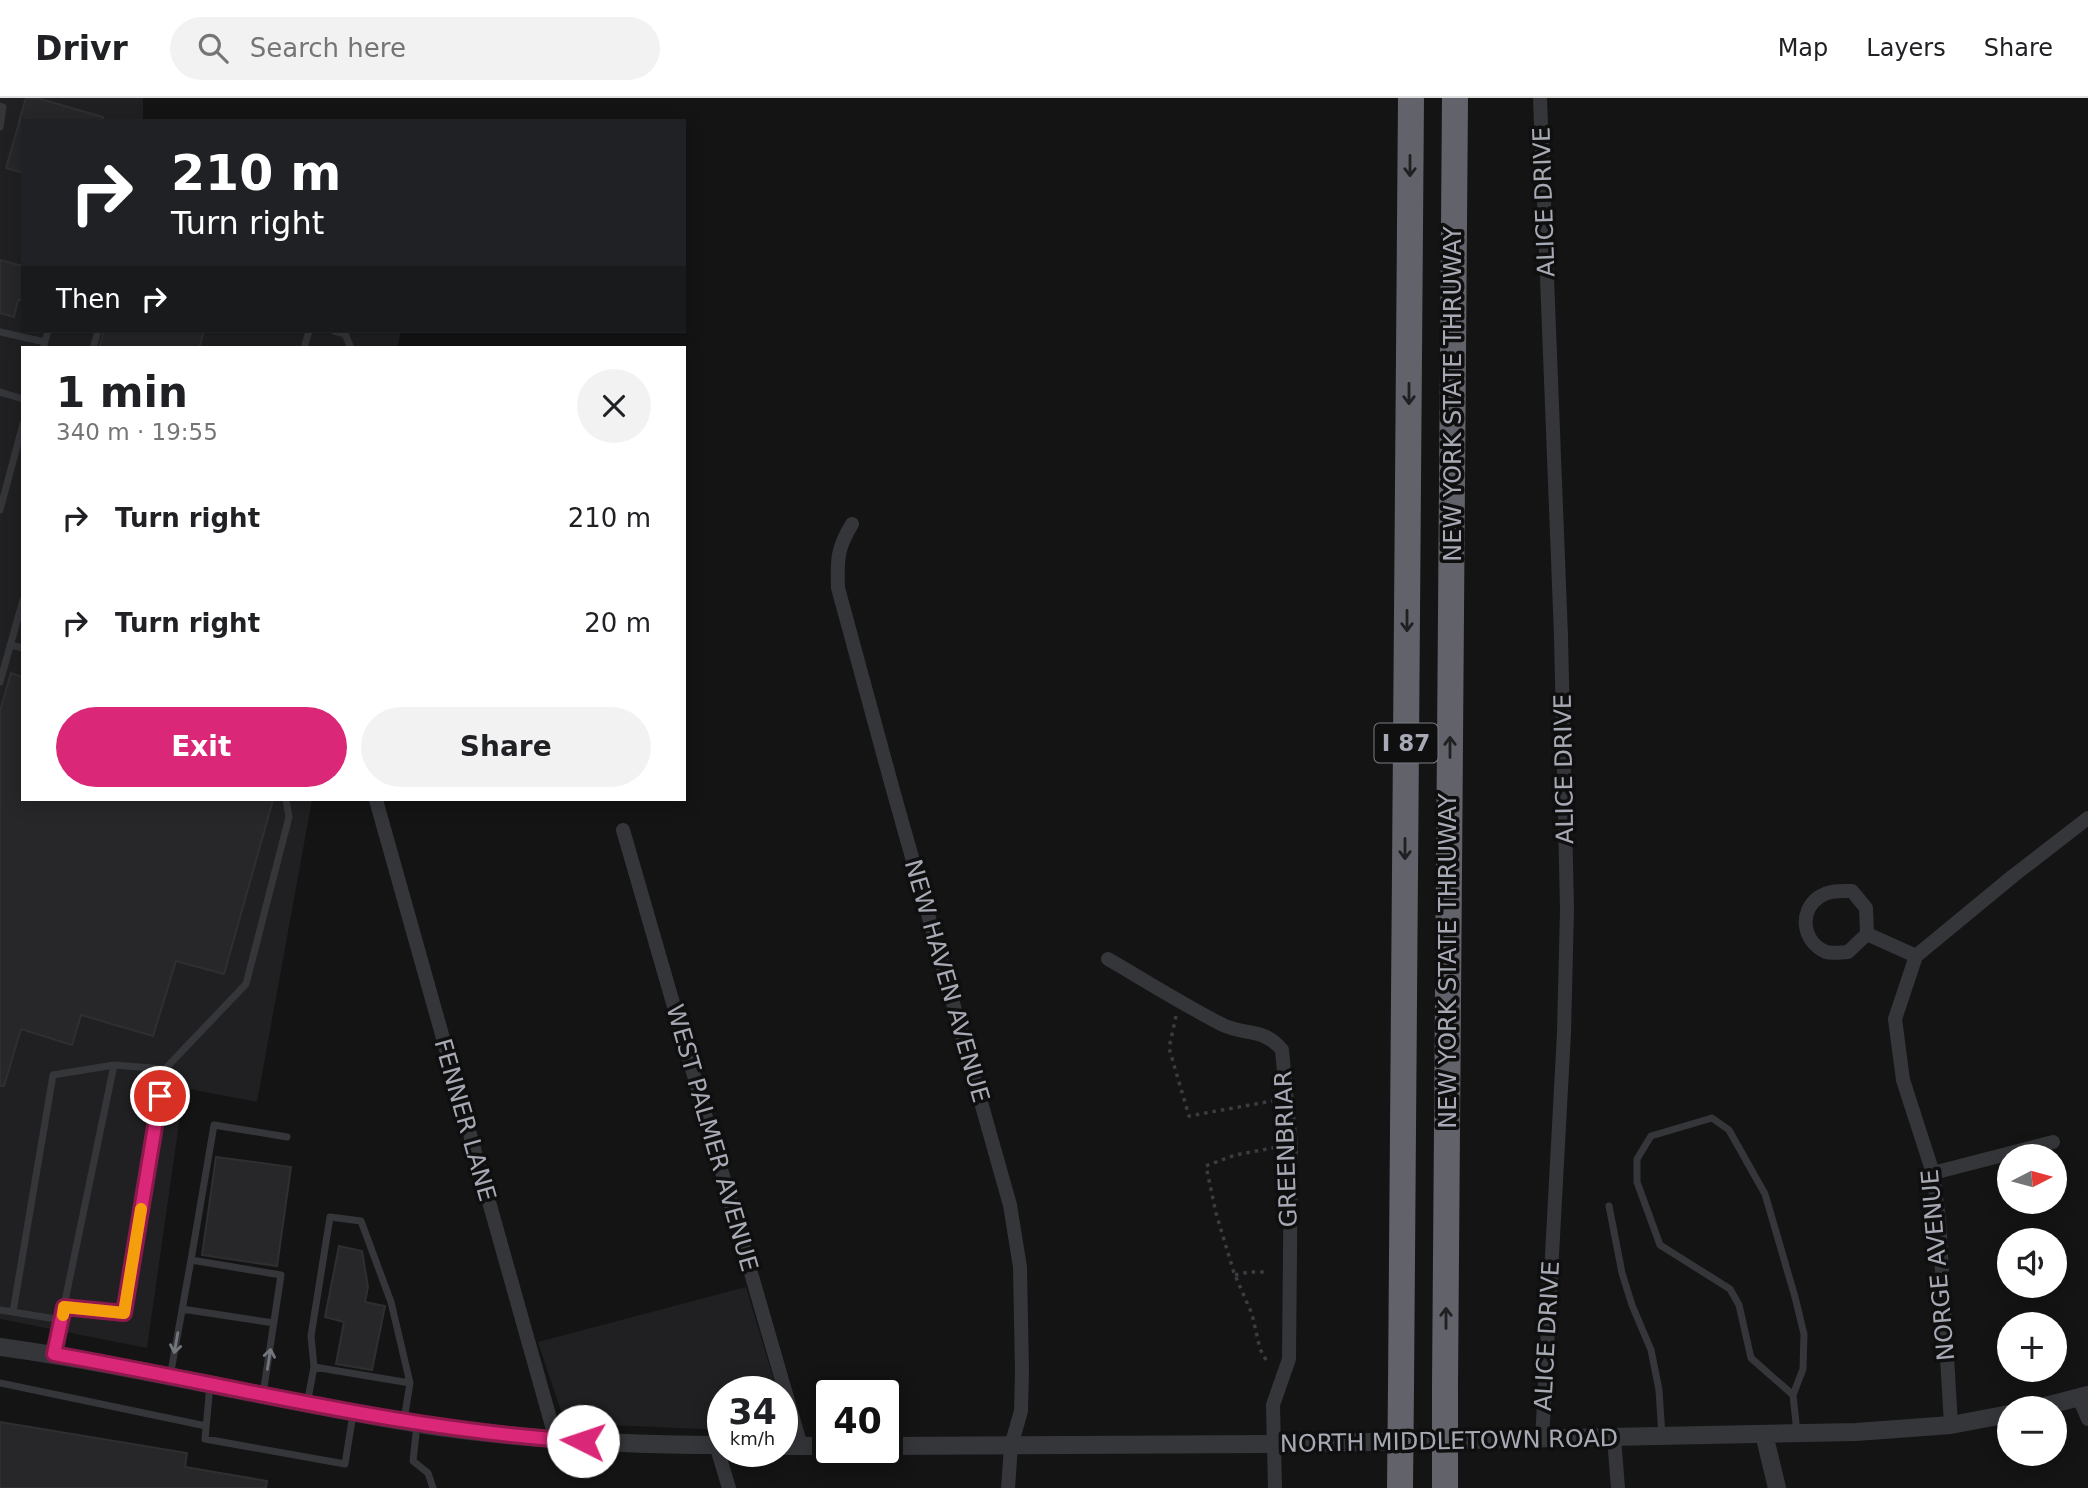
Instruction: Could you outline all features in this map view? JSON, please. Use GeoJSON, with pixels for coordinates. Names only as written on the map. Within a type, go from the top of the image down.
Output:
{"type":"FeatureCollection","features":[{"type":"Feature","properties":{"kind":"highway","name":"NEW YORK STATE THRUWAY"},"geometry":{"type":"LineString","coordinates":[[1400,1488],[1410,98]]}},
{"type":"Feature","properties":{"kind":"highway","name":"NEW YORK STATE THRUWAY"},"geometry":{"type":"LineString","coordinates":[[1445,1488],[1455,98]]}},
{"type":"Feature","properties":{"kind":"street","name":"ALICE DRIVE"},"geometry":{"type":"LineString","coordinates":[[1540,98],[1561,636],[1567,909],[1564,1033],[1542,1440]]}},
{"type":"Feature","properties":{"kind":"street","name":"NEW HAVEN AVENUE"},"geometry":{"type":"LineString","coordinates":[[852,524],[842,540],[837,559],[838,588],[892,790],[1010,1205],[1020,1267],[1022,1372],[1021,1411],[1012,1446],[1008,1488]]}},
{"type":"Feature","properties":{"kind":"street","name":"FENNER LANE"},"geometry":{"type":"LineString","coordinates":[[376,801],[556,1440]]}},
{"type":"Feature","properties":{"kind":"street"},"geometry":{"type":"LineString","coordinates":[[1867,934],[1916,956],[2088,818]]}},
{"type":"Feature","properties":{"kind":"street","name":"WEST PALMER AVENUE"},"geometry":{"type":"LineString","coordinates":[[623,830],[801,1446]]}},
{"type":"Feature","properties":{"kind":"street"},"geometry":{"type":"LineString","coordinates":[[1832,891],[1852,891],[1866,908],[1867,934],[1849,952],[1828,953],[1813,943],[1805,928],[1807,911],[1818,898],[1832,891]]}},
{"type":"Feature","properties":{"kind":"street","name":"NORGE AVENUE"},"geometry":{"type":"LineString","coordinates":[[1916,956],[1895,1019],[1903,1080],[1933,1173],[1939,1220],[1951,1425]]}},
{"type":"Feature","properties":{"kind":"street","name":"GREENBRIAR"},"geometry":{"type":"LineString","coordinates":[[1108,959],[1226,1026],[1262,1034],[1274,1040],[1282,1050],[1290,1145],[1289,1359],[1273,1405],[1275,1488]]}},
{"type":"Feature","properties":{"kind":"street"},"geometry":{"type":"LineString","coordinates":[[1933,1173],[2053,1142]]}},
{"type":"Feature","properties":{"kind":"street"},"geometry":{"type":"LineString","coordinates":[[0,1347],[54,1354],[411,1422],[556,1440],[707,1445]]}},
{"type":"Feature","properties":{"kind":"street"},"geometry":{"type":"LineString","coordinates":[[2083,1396],[2088,1419]]}},
{"type":"Feature","properties":{"kind":"street","name":"NORTH MIDDLETOWN ROAD"},"geometry":{"type":"LineString","coordinates":[[903,1446],[1274,1444],[1662,1437],[1951,1425],[1997,1416]]}},
{"type":"Feature","properties":{"kind":"street"},"geometry":{"type":"LineString","coordinates":[[1764,1434],[1777,1488]]}},
{"type":"Feature","properties":{"kind":"street"},"geometry":{"type":"LineString","coordinates":[[1614,1438],[1618,1488]]}},
{"type":"Feature","properties":{"kind":"street"},"geometry":{"type":"LineString","coordinates":[[801,1446],[812,1446]]}},
{"type":"Feature","properties":{"kind":"street"},"geometry":{"type":"LineString","coordinates":[[724,1467],[729,1488]]}},
{"type":"Feature","properties":{"kind":"lane"},"geometry":{"type":"LineString","coordinates":[[0,127],[1,106]]}},
{"type":"Feature","properties":{"kind":"lane"},"geometry":{"type":"LineString","coordinates":[[0,332],[44,345]]}},
{"type":"Feature","properties":{"kind":"lane"},"geometry":{"type":"LineString","coordinates":[[0,392],[21,398]]}},
{"type":"Feature","properties":{"kind":"lane"},"geometry":{"type":"LineString","coordinates":[[0,510],[21,431]]}},
{"type":"Feature","properties":{"kind":"lane"},"geometry":{"type":"LineString","coordinates":[[0,682],[21,607]]}},
{"type":"Feature","properties":{"kind":"lane"},"geometry":{"type":"LineString","coordinates":[[10,645],[21,648]]}},
{"type":"Feature","properties":{"kind":"lane"},"geometry":{"type":"LineString","coordinates":[[64,1307],[124,1313],[165,1069],[246,984],[289,817],[286,801]]}},
{"type":"Feature","properties":{"kind":"lane"},"geometry":{"type":"LineString","coordinates":[[13,1312],[53,1075],[114,1065],[165,1069]]}},
{"type":"Feature","properties":{"kind":"lane"},"geometry":{"type":"LineString","coordinates":[[54,1354],[114,1065]]}},
{"type":"Feature","properties":{"kind":"lane"},"geometry":{"type":"LineString","coordinates":[[1793,1395],[1751,1358],[1740,1304],[1730,1289],[1660,1245],[1637,1182],[1637,1159],[1651,1136],[1712,1118],[1729,1130],[1765,1194],[1804,1334],[1802,1369],[1793,1395],[1797,1433]]}},
{"type":"Feature","properties":{"kind":"lane"},"geometry":{"type":"LineString","coordinates":[[170,1377],[214,1125],[287,1137]]}},
{"type":"Feature","properties":{"kind":"lane"},"geometry":{"type":"LineString","coordinates":[[1609,1206],[1622,1273],[1651,1350],[1659,1390],[1662,1437]]}},
{"type":"Feature","properties":{"kind":"lane"},"geometry":{"type":"LineString","coordinates":[[307,1404],[314,1367],[311,1336],[330,1217],[361,1221],[391,1302],[410,1383],[414,1461],[428,1474],[433,1488]]}},
{"type":"Feature","properties":{"kind":"lane"},"geometry":{"type":"LineString","coordinates":[[191,1260],[281,1275],[263,1395]]}},
{"type":"Feature","properties":{"kind":"lane"},"geometry":{"type":"LineString","coordinates":[[182,1309],[274,1323]]}},
{"type":"Feature","properties":{"kind":"lane"},"geometry":{"type":"LineString","coordinates":[[0,1310],[62,1320]]}},
{"type":"Feature","properties":{"kind":"lane"},"geometry":{"type":"LineString","coordinates":[[314,1367],[410,1383]]}},
{"type":"Feature","properties":{"kind":"lane"},"geometry":{"type":"LineString","coordinates":[[0,1382],[206,1426]]}},
{"type":"Feature","properties":{"kind":"lane"},"geometry":{"type":"LineString","coordinates":[[210,1384],[205,1439],[345,1464],[354,1412]]}},
{"type":"Feature","properties":{"kind":"path"},"geometry":{"type":"LineString","coordinates":[[1181,1000],[1172,1026],[1170,1048],[1189,1116],[1287,1099]]}},
{"type":"Feature","properties":{"kind":"path"},"geometry":{"type":"LineString","coordinates":[[1266,1360],[1260,1349],[1252,1314],[1235,1275],[1216,1213],[1206,1166],[1235,1155],[1290,1145]]}},
{"type":"Feature","properties":{"kind":"path"},"geometry":{"type":"LineString","coordinates":[[1235,1275],[1266,1272]]}},
{"type":"Feature","properties":{"kind":"shaded area"},"geometry":{"type":"Polygon","coordinates":[[[0,98],[143,98],[143,119],[21,119],[21,333],[401,333],[397,346],[21,346],[21,801],[312,801],[257,1102],[184,1088],[147,1348],[0,1319],[0,98]]]}},
{"type":"Feature","properties":{"kind":"shaded area"},"geometry":{"type":"Polygon","coordinates":[[[746,1287],[773,1376],[707,1376],[707,1429],[565,1423],[538,1342],[746,1287]]]}},
{"type":"Feature","properties":{"kind":"building"},"geometry":{"type":"Polygon","coordinates":[[[26,98],[37,98],[103,117],[103,119],[19,121],[26,98]]]}},
{"type":"Feature","properties":{"kind":"building"},"geometry":{"type":"Polygon","coordinates":[[[19,123],[21,124],[21,172],[6,168],[19,123]]]}},
{"type":"Feature","properties":{"kind":"building"},"geometry":{"type":"Polygon","coordinates":[[[0,260],[21,265],[21,301],[18,300],[14,317],[0,313],[0,260]]]}},
{"type":"Feature","properties":{"kind":"building"},"geometry":{"type":"Polygon","coordinates":[[[103,333],[203,333],[200,346],[100,346],[103,333]]]}},
{"type":"Feature","properties":{"kind":"building"},"geometry":{"type":"Polygon","coordinates":[[[11,673],[21,676],[21,801],[273,801],[224,974],[176,961],[153,1036],[81,1015],[72,1045],[21,1029],[4,1086],[0,1086],[0,711],[11,673]]]}},
{"type":"Feature","properties":{"kind":"building"},"geometry":{"type":"Polygon","coordinates":[[[216,1157],[291,1167],[277,1266],[202,1255],[216,1157]]]}},
{"type":"Feature","properties":{"kind":"building"},"geometry":{"type":"Polygon","coordinates":[[[339,1246],[362,1251],[368,1287],[365,1302],[385,1306],[372,1370],[336,1364],[344,1322],[325,1317],[339,1246]]]}},
{"type":"Feature","properties":{"kind":"building"},"geometry":{"type":"Polygon","coordinates":[[[0,1422],[187,1453],[185,1467],[267,1481],[266,1488],[0,1488],[0,1422]]]}},
{"type":"Feature","properties":{"kind":"slow traffic"},"geometry":{"type":"LineString","coordinates":[[63,1315],[64,1307],[124,1313],[141,1209]]}},
{"type":"Feature","properties":{"kind":"route"},"geometry":{"type":"LineString","coordinates":[[160,1096],[124,1313],[64,1307],[54,1354],[433,1426],[583,1441]]}}]}
